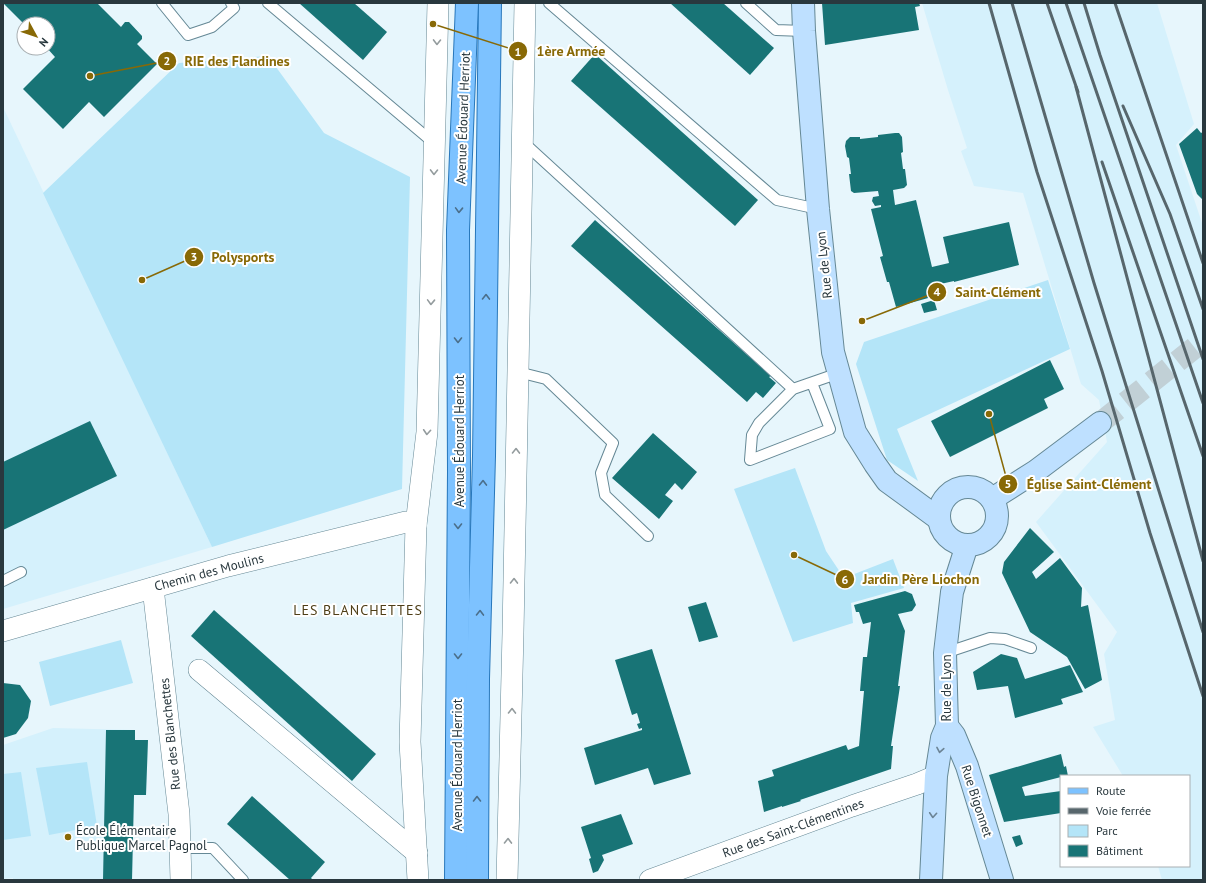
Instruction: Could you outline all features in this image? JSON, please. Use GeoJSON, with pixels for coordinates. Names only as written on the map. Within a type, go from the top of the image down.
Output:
{"type":"FeatureCollection","features":[{"type":"Feature","properties":{"kind":"main road","name":"Avenue Édouard Herriot"},"geometry":{"type":"LineString","coordinates":[[456,880],[459,479],[458,230],[467,3]]}},
{"type":"Feature","properties":{"kind":"main road","name":"Avenue Édouard Herriot"},"geometry":{"type":"LineString","coordinates":[[477,880],[478,679],[484,440],[490,3]]}},
{"type":"Feature","properties":{"kind":"main road","name":"Rue de Lyon"},"geometry":{"type":"LineString","coordinates":[[803,3],[818,209],[833,352],[856,432],[874,464],[887,481],[939,519]]}},
{"type":"Feature","properties":{"kind":"main road"},"geometry":{"type":"LineString","coordinates":[[992,499],[1036,471],[1100,423]]}},
{"type":"Feature","properties":{"kind":"main road"},"geometry":{"type":"LineString","coordinates":[[963,487],[971,487],[986,493],[992,499],[998,514],[997,522],[994,530],[983,542],[967,545],[958,544],[951,540],[943,530],[939,519],[941,506],[948,495],[955,490],[963,487]]}},
{"type":"Feature","properties":{"kind":"main road"},"geometry":{"type":"LineString","coordinates":[[916,501],[948,495]]}},
{"type":"Feature","properties":{"kind":"main road","name":"Rue de Lyon"},"geometry":{"type":"LineString","coordinates":[[931,880],[936,776],[942,738],[947,726],[945,653],[952,592],[967,545]]}},
{"type":"Feature","properties":{"kind":"main road","name":"Rue Bigonnet"},"geometry":{"type":"LineString","coordinates":[[947,726],[954,735],[967,766],[1002,880]]}},
{"type":"Feature","properties":{"kind":"main road"},"geometry":{"type":"LineString","coordinates":[[936,776],[967,766]]}},
{"type":"Feature","properties":{"kind":"main road"},"geometry":{"type":"LineString","coordinates":[[936,776],[957,774],[974,788]]}},
{"type":"Feature","properties":{"kind":"street"},"geometry":{"type":"LineString","coordinates":[[418,880],[410,742],[416,525],[427,432],[438,3]]}},
{"type":"Feature","properties":{"kind":"street"},"geometry":{"type":"LineString","coordinates":[[507,880],[514,633],[525,3]]}},
{"type":"Feature","properties":{"kind":"street","name":"Chemin des Moulins"},"geometry":{"type":"LineString","coordinates":[[3,630],[228,566],[406,522],[416,525]]}},
{"type":"Feature","properties":{"kind":"street","name":"Rue des Blanchettes"},"geometry":{"type":"LineString","coordinates":[[153,588],[179,814],[181,880]]}},
{"type":"Feature","properties":{"kind":"street"},"geometry":{"type":"LineString","coordinates":[[199,670],[417,853]]}},
{"type":"Feature","properties":{"kind":"street","name":"Rue des Saint-Clémentines"},"geometry":{"type":"LineString","coordinates":[[650,880],[936,776]]}},
{"type":"Feature","properties":{"kind":"lane"},"geometry":{"type":"LineString","coordinates":[[162,3],[188,34],[212,27],[234,8],[231,3]]}},
{"type":"Feature","properties":{"kind":"lane"},"geometry":{"type":"LineString","coordinates":[[268,3],[435,144]]}},
{"type":"Feature","properties":{"kind":"lane"},"geometry":{"type":"LineString","coordinates":[[549,3],[777,200],[818,209]]}},
{"type":"Feature","properties":{"kind":"lane"},"geometry":{"type":"LineString","coordinates":[[746,3],[776,30],[804,31]]}},
{"type":"Feature","properties":{"kind":"lane"},"geometry":{"type":"LineString","coordinates":[[522,141],[793,389]]}},
{"type":"Feature","properties":{"kind":"lane"},"geometry":{"type":"LineString","coordinates":[[518,372],[546,379],[613,443],[601,473],[605,495],[648,536]]}},
{"type":"Feature","properties":{"kind":"lane"},"geometry":{"type":"LineString","coordinates":[[812,383],[830,429],[750,460],[752,435],[759,423],[793,389],[839,373]]}},
{"type":"Feature","properties":{"kind":"lane"},"geometry":{"type":"LineString","coordinates":[[3,581],[21,572]]}},
{"type":"Feature","properties":{"kind":"lane"},"geometry":{"type":"LineString","coordinates":[[945,653],[990,638],[1005,639],[1031,648]]}},
{"type":"Feature","properties":{"kind":"lane"},"geometry":{"type":"LineString","coordinates":[[180,848],[213,848],[243,880]]}},
{"type":"Feature","properties":{"kind":"shaded area"},"geometry":{"type":"Polygon","coordinates":[[[922,3],[1157,3],[1194,124],[1176,145],[1203,226],[1203,880],[1162,880],[1158,867],[1190,867],[1190,775],[1122,775],[1093,727],[1115,720],[1104,654],[1117,632],[1036,522],[1107,442],[1099,400],[1081,384],[1023,193],[974,186],[961,151],[967,148],[922,3]]]}},
{"type":"Feature","properties":{"kind":"shaded area"},"geometry":{"type":"Polygon","coordinates":[[[3,107],[212,547],[3,609],[3,107]]]}},
{"type":"Feature","properties":{"kind":"shaded area","name":"École Élémentaire Publique Marcel Pagnol"},"geometry":{"type":"Polygon","coordinates":[[[53,728],[135,730],[135,740],[148,740],[146,795],[134,795],[132,880],[3,879],[3,745],[53,728]]]}},
{"type":"Feature","properties":{"kind":"green space"},"geometry":{"type":"Polygon","coordinates":[[[268,56],[324,133],[410,177],[402,489],[212,547],[43,193],[179,63],[268,56]]]}},
{"type":"Feature","properties":{"kind":"green space"},"geometry":{"type":"Polygon","coordinates":[[[1048,280],[1070,349],[897,429],[918,481],[887,460],[856,364],[864,342],[1048,280]]]}},
{"type":"Feature","properties":{"kind":"green space"},"geometry":{"type":"Polygon","coordinates":[[[795,468],[826,551],[844,578],[893,559],[904,588],[851,603],[853,623],[793,642],[734,489],[795,468]]]}},
{"type":"Feature","properties":{"kind":"green space"},"geometry":{"type":"Polygon","coordinates":[[[121,640],[133,683],[50,706],[39,662],[121,640]]]}},
{"type":"Feature","properties":{"kind":"green space"},"geometry":{"type":"Polygon","coordinates":[[[87,762],[97,826],[49,835],[36,768],[87,762]]]}},
{"type":"Feature","properties":{"kind":"green space"},"geometry":{"type":"Polygon","coordinates":[[[21,772],[31,836],[3,840],[3,774],[21,772]]]}},
{"type":"Feature","properties":{"kind":"building"},"geometry":{"type":"Polygon","coordinates":[[[3,3],[97,3],[121,27],[125,22],[129,22],[142,36],[142,39],[137,44],[157,64],[104,117],[89,102],[63,129],[23,89],[55,57],[54,56],[56,56],[56,16],[16,16],[3,3]]]}},
{"type":"Feature","properties":{"kind":"building"},"geometry":{"type":"Polygon","coordinates":[[[299,3],[354,3],[387,32],[363,60],[299,3]]]}},
{"type":"Feature","properties":{"kind":"building"},"geometry":{"type":"Polygon","coordinates":[[[670,3],[723,3],[774,48],[750,75],[670,3]]]}},
{"type":"Feature","properties":{"kind":"building"},"geometry":{"type":"Polygon","coordinates":[[[822,3],[919,3],[920,6],[915,7],[919,30],[825,45],[822,3]]]}},
{"type":"Feature","properties":{"kind":"building"},"geometry":{"type":"Polygon","coordinates":[[[595,54],[758,200],[735,226],[571,81],[595,54]]]}},
{"type":"Feature","properties":{"kind":"building"},"geometry":{"type":"Polygon","coordinates":[[[1197,128],[1201,133],[1203,132],[1203,200],[1197,194],[1179,144],[1197,128]]]}},
{"type":"Feature","properties":{"kind":"building"},"geometry":{"type":"Polygon","coordinates":[[[899,133],[902,137],[903,152],[901,153],[907,185],[904,188],[893,190],[895,205],[916,200],[932,267],[949,263],[943,237],[1009,222],[1019,265],[954,282],[936,285],[939,295],[896,307],[880,257],[883,256],[871,209],[881,207],[881,205],[875,206],[872,201],[873,197],[879,196],[878,191],[854,193],[851,191],[849,158],[847,157],[845,146],[846,141],[850,137],[860,137],[860,139],[899,133]]]}},
{"type":"Feature","properties":{"kind":"building"},"geometry":{"type":"Polygon","coordinates":[[[595,220],[771,376],[769,377],[776,383],[763,398],[756,392],[747,402],[571,246],[595,220]]]}},
{"type":"Feature","properties":{"kind":"building"},"geometry":{"type":"Polygon","coordinates":[[[934,300],[937,310],[924,313],[921,304],[934,300]]]}},
{"type":"Feature","properties":{"kind":"building"},"geometry":{"type":"Polygon","coordinates":[[[1050,360],[1064,389],[1044,399],[1048,408],[950,457],[931,421],[1050,360]]]}},
{"type":"Feature","properties":{"kind":"building"},"geometry":{"type":"Polygon","coordinates":[[[90,421],[117,476],[3,530],[3,462],[90,421]]]}},
{"type":"Feature","properties":{"kind":"building"},"geometry":{"type":"Polygon","coordinates":[[[653,433],[697,472],[682,490],[675,483],[665,495],[673,501],[659,519],[612,478],[653,433]]]}},
{"type":"Feature","properties":{"kind":"building"},"geometry":{"type":"Polygon","coordinates":[[[1030,528],[1054,552],[1032,572],[1036,579],[1060,558],[1082,588],[1081,607],[1088,605],[1102,680],[1085,689],[1067,657],[1030,632],[1002,573],[1004,562],[1030,528]]]}},
{"type":"Feature","properties":{"kind":"building"},"geometry":{"type":"Polygon","coordinates":[[[905,591],[912,594],[916,605],[912,611],[898,614],[905,631],[898,686],[900,686],[891,746],[893,746],[891,769],[800,800],[801,801],[764,812],[758,781],[774,776],[772,770],[846,745],[848,750],[859,746],[864,691],[860,691],[863,657],[867,657],[871,622],[863,624],[859,612],[856,612],[854,605],[905,591]]]}},
{"type":"Feature","properties":{"kind":"building"},"geometry":{"type":"Polygon","coordinates":[[[706,602],[718,637],[699,642],[688,607],[706,602]]]}},
{"type":"Feature","properties":{"kind":"building"},"geometry":{"type":"Polygon","coordinates":[[[214,610],[376,754],[352,781],[191,636],[214,610]]]}},
{"type":"Feature","properties":{"kind":"building"},"geometry":{"type":"Polygon","coordinates":[[[652,649],[691,774],[654,785],[648,768],[595,785],[584,748],[642,730],[642,728],[639,729],[637,724],[640,723],[637,713],[632,715],[615,660],[652,649]]]}},
{"type":"Feature","properties":{"kind":"building"},"geometry":{"type":"Polygon","coordinates":[[[1001,654],[1017,658],[1025,679],[1070,665],[1083,692],[1061,699],[1063,704],[1015,718],[1008,686],[977,690],[973,672],[1001,654]]]}},
{"type":"Feature","properties":{"kind":"building"},"geometry":{"type":"Polygon","coordinates":[[[3,683],[20,685],[31,701],[28,718],[16,734],[3,738],[3,683]]]}},
{"type":"Feature","properties":{"kind":"building"},"geometry":{"type":"Polygon","coordinates":[[[106,730],[135,730],[135,740],[148,740],[146,795],[134,795],[132,880],[103,880],[106,730]]]}},
{"type":"Feature","properties":{"kind":"building"},"geometry":{"type":"Polygon","coordinates":[[[1061,754],[1068,775],[1060,775],[1060,777],[1022,787],[1025,796],[1060,791],[1060,813],[1004,822],[989,775],[1061,754]]]}},
{"type":"Feature","properties":{"kind":"building"},"geometry":{"type":"Polygon","coordinates":[[[252,796],[325,862],[311,878],[313,880],[290,880],[227,824],[252,796]]]}},
{"type":"Feature","properties":{"kind":"building"},"geometry":{"type":"Polygon","coordinates":[[[621,814],[633,844],[602,855],[604,860],[598,871],[593,873],[589,859],[591,858],[581,827],[621,814]]]}},
{"type":"Feature","properties":{"kind":"building"},"geometry":{"type":"Polygon","coordinates":[[[1020,835],[1023,844],[1016,847],[1012,837],[1020,835]]]}},
{"type":"Feature","properties":{"kind":"tunnel"},"geometry":{"type":"LineString","coordinates":[[1100,423],[1203,341]]}},
{"type":"Feature","properties":{"kind":"railway"},"geometry":{"type":"LineString","coordinates":[[989,3],[1037,172],[1102,371],[1150,533],[1203,696]]}},
{"type":"Feature","properties":{"kind":"railway"},"geometry":{"type":"LineString","coordinates":[[1012,3],[1094,283],[1203,632]]}},
{"type":"Feature","properties":{"kind":"railway"},"geometry":{"type":"LineString","coordinates":[[1047,3],[1078,92]]}},
{"type":"Feature","properties":{"kind":"railway"},"geometry":{"type":"LineString","coordinates":[[1066,3],[1203,403]]}},
{"type":"Feature","properties":{"kind":"railway"},"geometry":{"type":"LineString","coordinates":[[1084,3],[1100,55],[1203,359]]}},
{"type":"Feature","properties":{"kind":"railway"},"geometry":{"type":"LineString","coordinates":[[1115,3],[1203,263]]}},
{"type":"Feature","properties":{"kind":"railway"},"geometry":{"type":"LineString","coordinates":[[1076,87],[1203,561]]}},
{"type":"Feature","properties":{"kind":"railway"},"geometry":{"type":"LineString","coordinates":[[1123,106],[1170,214],[1203,309]]}},
{"type":"Feature","properties":{"kind":"railway"},"geometry":{"type":"LineString","coordinates":[[1102,162],[1203,456]]}},
{"type":"Feature","properties":{"kind":"place","name":"1ère Armée"},"geometry":{"type":"Point","coordinates":[433,24]}},
{"type":"Feature","properties":{"kind":"place","name":"RIE des Flandines"},"geometry":{"type":"Point","coordinates":[90,76]}},
{"type":"Feature","properties":{"kind":"place","name":"Polysports"},"geometry":{"type":"Point","coordinates":[142,280]}},
{"type":"Feature","properties":{"kind":"place","name":"Saint-Clément"},"geometry":{"type":"Point","coordinates":[862,321]}},
{"type":"Feature","properties":{"kind":"place","name":"Église Saint-Clément"},"geometry":{"type":"Point","coordinates":[989,414]}},
{"type":"Feature","properties":{"kind":"place","name":"Jardin Père Liochon"},"geometry":{"type":"Point","coordinates":[794,555]}},
{"type":"Feature","properties":{"kind":"place","name":"École Élémentaire Publique Marcel Pagnol"},"geometry":{"type":"Point","coordinates":[68,837]}},
{"type":"Feature","properties":{"kind":"district","name":"LES BLANCHETTES"},"geometry":{"type":"Point","coordinates":[358,610]}}]}
